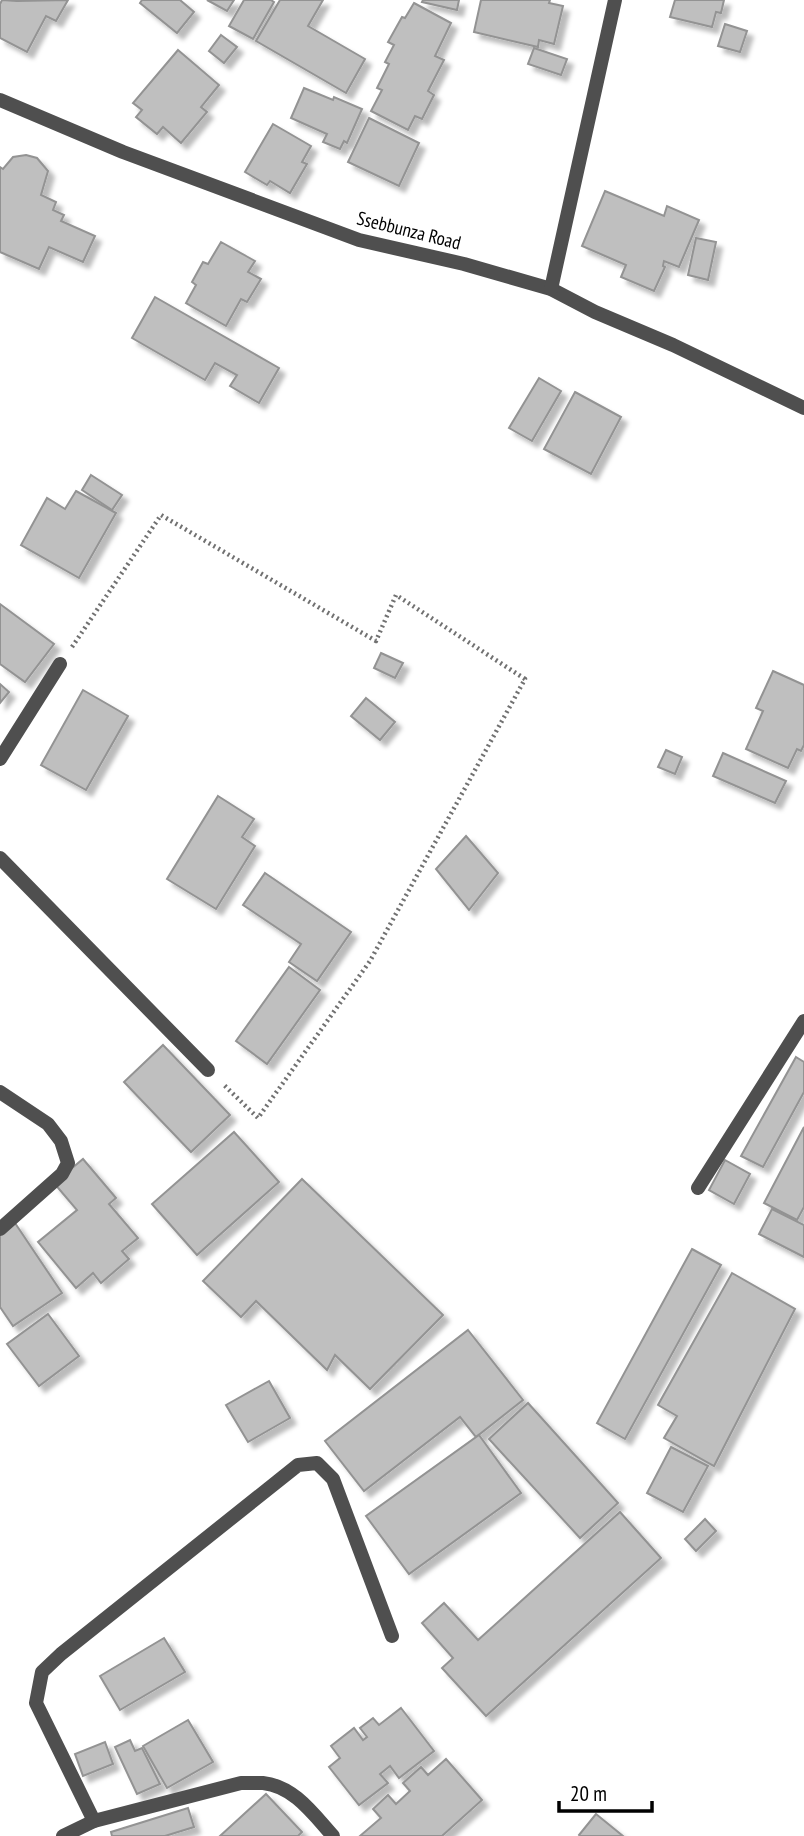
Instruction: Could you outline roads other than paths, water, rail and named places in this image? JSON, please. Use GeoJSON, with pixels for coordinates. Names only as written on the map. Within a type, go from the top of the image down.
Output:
{"type":"FeatureCollection","features":[{"type":"Feature","properties":{"kind":"street"},"geometry":{"type":"LineString","coordinates":[[551,289],[615,0]]}},
{"type":"Feature","properties":{"kind":"street","name":"Ssebbunza Road"},"geometry":{"type":"LineString","coordinates":[[0,100],[123,152],[359,240],[464,264],[551,289],[804,408]]}},
{"type":"Feature","properties":{"kind":"street"},"geometry":{"type":"LineString","coordinates":[[0,759],[61,664]]}},
{"type":"Feature","properties":{"kind":"street"},"geometry":{"type":"LineString","coordinates":[[0,859],[208,1070]]}},
{"type":"Feature","properties":{"kind":"street"},"geometry":{"type":"LineString","coordinates":[[698,1188],[804,1021]]}},
{"type":"Feature","properties":{"kind":"street"},"geometry":{"type":"LineString","coordinates":[[0,1092],[48,1124],[61,1141],[68,1163],[62,1174],[0,1229]]}},
{"type":"Feature","properties":{"kind":"street"},"geometry":{"type":"LineString","coordinates":[[94,1821],[36,1703],[42,1672],[298,1465],[317,1463],[333,1479],[392,1636]]}},
{"type":"Feature","properties":{"kind":"street"},"geometry":{"type":"LineString","coordinates":[[63,1836],[94,1821],[241,1783],[266,1783],[285,1790],[304,1804],[333,1836]]}}]}
